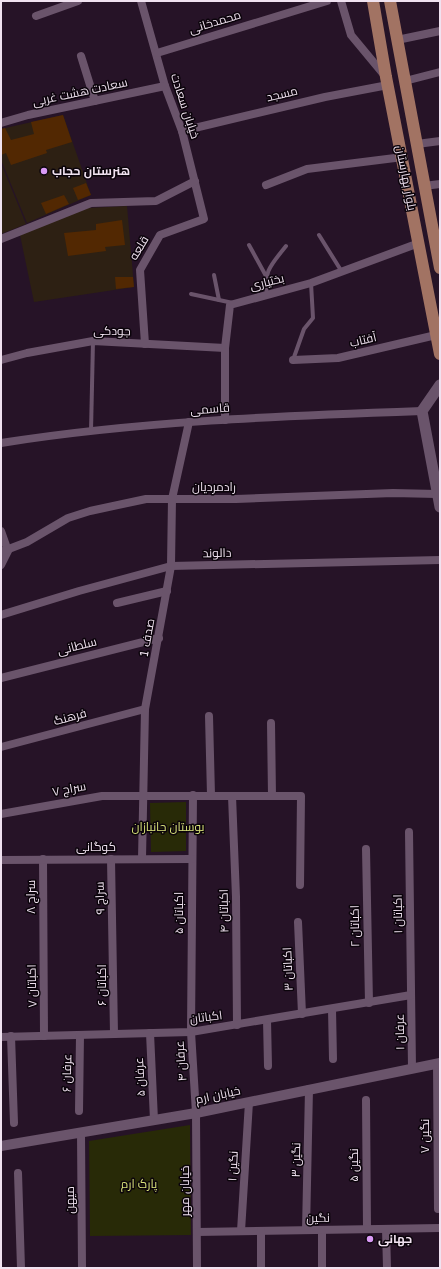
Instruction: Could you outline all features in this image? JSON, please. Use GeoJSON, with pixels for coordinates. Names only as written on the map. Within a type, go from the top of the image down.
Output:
{"type":"FeatureCollection","features":[{"type":"Feature","properties":{"kind":"main road","name":"بلوار بهارستان"},"geometry":{"type":"LineString","coordinates":[[373,1],[440,354]]}},
{"type":"Feature","properties":{"kind":"main road","name":"بلوار بهارستان"},"geometry":{"type":"LineString","coordinates":[[390,1],[424,186],[439,255],[440,268]]}},
{"type":"Feature","properties":{"kind":"main road"},"geometry":{"type":"LineString","coordinates":[[440,384],[422,411],[439,495],[440,507]]}},
{"type":"Feature","properties":{"kind":"street"},"geometry":{"type":"LineString","coordinates":[[36,16],[78,1]]}},
{"type":"Feature","properties":{"kind":"street","name":"خیابان سعادت"},"geometry":{"type":"LineString","coordinates":[[141,1],[166,86],[182,131],[204,219]]}},
{"type":"Feature","properties":{"kind":"street","name":"محمدخانی"},"geometry":{"type":"LineString","coordinates":[[157,53],[327,1]]}},
{"type":"Feature","properties":{"kind":"street"},"geometry":{"type":"LineString","coordinates":[[342,1],[351,35],[387,81]]}},
{"type":"Feature","properties":{"kind":"street"},"geometry":{"type":"LineString","coordinates":[[397,40],[440,31]]}},
{"type":"Feature","properties":{"kind":"street"},"geometry":{"type":"LineString","coordinates":[[81,56],[95,101]]}},
{"type":"Feature","properties":{"kind":"street"},"geometry":{"type":"LineString","coordinates":[[405,81],[440,72]]}},
{"type":"Feature","properties":{"kind":"street","name":"مسجد"},"geometry":{"type":"LineString","coordinates":[[182,131],[387,81]]}},
{"type":"Feature","properties":{"kind":"street","name":"سعادت هشت غربی"},"geometry":{"type":"LineString","coordinates":[[1,123],[28,115],[166,86]]}},
{"type":"Feature","properties":{"kind":"street"},"geometry":{"type":"LineString","coordinates":[[417,144],[440,140]]}},
{"type":"Feature","properties":{"kind":"street"},"geometry":{"type":"LineString","coordinates":[[266,185],[307,169],[402,157]]}},
{"type":"Feature","properties":{"kind":"street"},"geometry":{"type":"LineString","coordinates":[[1,239],[91,203],[156,201],[194,181]]}},
{"type":"Feature","properties":{"kind":"street"},"geometry":{"type":"LineString","coordinates":[[424,186],[440,184]]}},
{"type":"Feature","properties":{"kind":"street","name":"قلعه"},"geometry":{"type":"LineString","coordinates":[[145,344],[140,270],[160,235],[204,219]]}},
{"type":"Feature","properties":{"kind":"street","name":"بختیاری"},"geometry":{"type":"LineString","coordinates":[[233,303],[311,284],[419,243]]}},
{"type":"Feature","properties":{"kind":"street"},"geometry":{"type":"LineString","coordinates":[[224,420],[225,348],[229,308],[233,303]]}},
{"type":"Feature","properties":{"kind":"street","name":"آفتاب"},"geometry":{"type":"LineString","coordinates":[[293,360],[338,358],[436,335]]}},
{"type":"Feature","properties":{"kind":"street","name":"جودکی"},"geometry":{"type":"LineString","coordinates":[[1,360],[93,341],[225,348]]}},
{"type":"Feature","properties":{"kind":"street","name":"قاسمی"},"geometry":{"type":"LineString","coordinates":[[1,443],[190,422],[422,411]]}},
{"type":"Feature","properties":{"kind":"street","name":"صدف 1"},"geometry":{"type":"LineString","coordinates":[[142,859],[142,795],[145,709],[172,566],[172,499],[190,422]]}},
{"type":"Feature","properties":{"kind":"street","name":"رادمردیان"},"geometry":{"type":"LineString","coordinates":[[4,552],[68,518],[90,511],[146,499],[236,500],[393,494],[439,495]]}},
{"type":"Feature","properties":{"kind":"street"},"geometry":{"type":"LineString","coordinates":[[1,530],[4,552],[1,565]]}},
{"type":"Feature","properties":{"kind":"street","name":"دالوند"},"geometry":{"type":"LineString","coordinates":[[1,615],[79,591],[172,566],[440,560]]}},
{"type":"Feature","properties":{"kind":"street"},"geometry":{"type":"LineString","coordinates":[[117,603],[167,590]]}},
{"type":"Feature","properties":{"kind":"street","name":"سلطانی"},"geometry":{"type":"LineString","coordinates":[[1,678],[159,638]]}},
{"type":"Feature","properties":{"kind":"street","name":"فرهنگ"},"geometry":{"type":"LineString","coordinates":[[1,747],[145,709]]}},
{"type":"Feature","properties":{"kind":"street"},"geometry":{"type":"LineString","coordinates":[[210,716],[211,795]]}},
{"type":"Feature","properties":{"kind":"street"},"geometry":{"type":"LineString","coordinates":[[271,723],[272,796]]}},
{"type":"Feature","properties":{"kind":"street","name":"اکباتان ۵"},"geometry":{"type":"LineString","coordinates":[[191,1032],[193,795]]}},
{"type":"Feature","properties":{"kind":"street","name":"سراج ۷"},"geometry":{"type":"LineString","coordinates":[[1,814],[102,796],[301,796],[300,885]]}},
{"type":"Feature","properties":{"kind":"street","name":"اکباتان ۴"},"geometry":{"type":"LineString","coordinates":[[232,796],[236,897],[237,1026]]}},
{"type":"Feature","properties":{"kind":"street","name":"اکباتان ۱"},"geometry":{"type":"LineString","coordinates":[[409,832],[411,995]]}},
{"type":"Feature","properties":{"kind":"street","name":"اکباتان ۲"},"geometry":{"type":"LineString","coordinates":[[366,849],[369,1003]]}},
{"type":"Feature","properties":{"kind":"street","name":"سراج ۹"},"geometry":{"type":"LineString","coordinates":[[111,859],[114,936]]}},
{"type":"Feature","properties":{"kind":"street","name":"کوگانی"},"geometry":{"type":"LineString","coordinates":[[1,860],[192,859]]}},
{"type":"Feature","properties":{"kind":"street","name":"سراج ۸"},"geometry":{"type":"LineString","coordinates":[[43,860],[43,935]]}},
{"type":"Feature","properties":{"kind":"street","name":"اکباتان ۳"},"geometry":{"type":"LineString","coordinates":[[298,922],[302,1014]]}},
{"type":"Feature","properties":{"kind":"street","name":"اکباتان ۷"},"geometry":{"type":"LineString","coordinates":[[43,935],[44,1036]]}},
{"type":"Feature","properties":{"kind":"street","name":"اکباتان ۶"},"geometry":{"type":"LineString","coordinates":[[114,936],[114,1034]]}},
{"type":"Feature","properties":{"kind":"street","name":"اکباتان"},"geometry":{"type":"LineString","coordinates":[[1,1036],[191,1032],[237,1026],[411,995]]}},
{"type":"Feature","properties":{"kind":"street","name":"عرفان ۱"},"geometry":{"type":"LineString","coordinates":[[411,995],[412,1068]]}},
{"type":"Feature","properties":{"kind":"street"},"geometry":{"type":"LineString","coordinates":[[332,1009],[334,1059]]}},
{"type":"Feature","properties":{"kind":"street"},"geometry":{"type":"LineString","coordinates":[[267,1020],[268,1066]]}},
{"type":"Feature","properties":{"kind":"street","name":"عرفان ۴"},"geometry":{"type":"LineString","coordinates":[[191,1032],[196,1113]]}},
{"type":"Feature","properties":{"kind":"street","name":"عرفان ۵"},"geometry":{"type":"LineString","coordinates":[[150,1033],[154,1120]]}},
{"type":"Feature","properties":{"kind":"street","name":"عرفان ۶"},"geometry":{"type":"LineString","coordinates":[[78,1111],[80,1035]]}},
{"type":"Feature","properties":{"kind":"street"},"geometry":{"type":"LineString","coordinates":[[11,1036],[14,1123]]}},
{"type":"Feature","properties":{"kind":"street","name":"خیابان ارم"},"geometry":{"type":"LineString","coordinates":[[1,1146],[196,1113],[412,1068],[439,1064]]}},
{"type":"Feature","properties":{"kind":"street","name":"نگین ۷"},"geometry":{"type":"LineString","coordinates":[[438,1209],[439,1064]]}},
{"type":"Feature","properties":{"kind":"street","name":"نگین ۳"},"geometry":{"type":"LineString","coordinates":[[306,1230],[310,1089]]}},
{"type":"Feature","properties":{"kind":"street","name":"نگین ۵"},"geometry":{"type":"LineString","coordinates":[[366,1100],[367,1229]]}},
{"type":"Feature","properties":{"kind":"street","name":"نگین ۱"},"geometry":{"type":"LineString","coordinates":[[241,1231],[249,1102]]}},
{"type":"Feature","properties":{"kind":"street","name":"خیابان مهر"},"geometry":{"type":"LineString","coordinates":[[196,1113],[197,1268]]}},
{"type":"Feature","properties":{"kind":"street","name":"میهن"},"geometry":{"type":"LineString","coordinates":[[81,1133],[82,1268]]}},
{"type":"Feature","properties":{"kind":"street"},"geometry":{"type":"LineString","coordinates":[[18,1173],[21,1268]]}},
{"type":"Feature","properties":{"kind":"street","name":"نگین"},"geometry":{"type":"LineString","coordinates":[[197,1232],[440,1228]]}},
{"type":"Feature","properties":{"kind":"street"},"geometry":{"type":"LineString","coordinates":[[386,1229],[387,1268]]}},
{"type":"Feature","properties":{"kind":"street"},"geometry":{"type":"LineString","coordinates":[[322,1230],[322,1268]]}},
{"type":"Feature","properties":{"kind":"street"},"geometry":{"type":"LineString","coordinates":[[261,1231],[261,1268]]}},
{"type":"Feature","properties":{"kind":"lane"},"geometry":{"type":"LineString","coordinates":[[319,235],[342,272]]}},
{"type":"Feature","properties":{"kind":"lane"},"geometry":{"type":"LineString","coordinates":[[249,245],[266,277]]}},
{"type":"Feature","properties":{"kind":"lane"},"geometry":{"type":"LineString","coordinates":[[267,294],[265,282],[268,270],[286,246]]}},
{"type":"Feature","properties":{"kind":"lane"},"geometry":{"type":"LineString","coordinates":[[214,275],[219,300]]}},
{"type":"Feature","properties":{"kind":"lane"},"geometry":{"type":"LineString","coordinates":[[293,360],[304,329],[313,318],[311,284]]}},
{"type":"Feature","properties":{"kind":"lane"},"geometry":{"type":"LineString","coordinates":[[191,294],[233,303]]}},
{"type":"Feature","properties":{"kind":"lane"},"geometry":{"type":"LineString","coordinates":[[91,432],[93,341]]}},
{"type":"Feature","properties":{"kind":"shaded area","name":"هنرستان حجاب"},"geometry":{"type":"Polygon","coordinates":[[[63,115],[91,195],[27,223],[1,160],[1,129],[63,115]]]}},
{"type":"Feature","properties":{"kind":"shaded area"},"geometry":{"type":"Polygon","coordinates":[[[1,163],[26,224],[1,234],[1,163]]]}},
{"type":"Feature","properties":{"kind":"shaded area"},"geometry":{"type":"Polygon","coordinates":[[[127,206],[134,287],[34,302],[20,235],[88,208],[127,206]]]}},
{"type":"Feature","properties":{"kind":"green space","name":"بوستان جانبازان"},"geometry":{"type":"Polygon","coordinates":[[[186,802],[186,851],[151,852],[150,803],[186,802]]]}},
{"type":"Feature","properties":{"kind":"green space","name":"پارک ارم"},"geometry":{"type":"Polygon","coordinates":[[[190,1125],[191,1235],[90,1236],[89,1141],[190,1125]]]}},
{"type":"Feature","properties":{"kind":"building"},"geometry":{"type":"Polygon","coordinates":[[[63,115],[72,142],[46,150],[47,153],[11,165],[6,153],[1,155],[1,129],[5,128],[11,140],[34,134],[31,122],[63,115]]]}},
{"type":"Feature","properties":{"kind":"building"},"geometry":{"type":"Polygon","coordinates":[[[86,183],[91,195],[78,200],[73,188],[86,183]]]}},
{"type":"Feature","properties":{"kind":"building"},"geometry":{"type":"Polygon","coordinates":[[[64,195],[69,204],[46,214],[41,203],[64,195]]]}},
{"type":"Feature","properties":{"kind":"building"},"geometry":{"type":"Polygon","coordinates":[[[122,220],[125,245],[105,247],[106,251],[68,256],[64,233],[96,230],[96,224],[122,220]]]}},
{"type":"Feature","properties":{"kind":"building"},"geometry":{"type":"Polygon","coordinates":[[[115,277],[133,277],[134,287],[116,289],[115,277]]]}},
{"type":"Feature","properties":{"kind":"place","name":"هنرستان حجاب"},"geometry":{"type":"Point","coordinates":[44,171]}},
{"type":"Feature","properties":{"kind":"place","name":"جهانی"},"geometry":{"type":"Point","coordinates":[370,1239]}}]}
